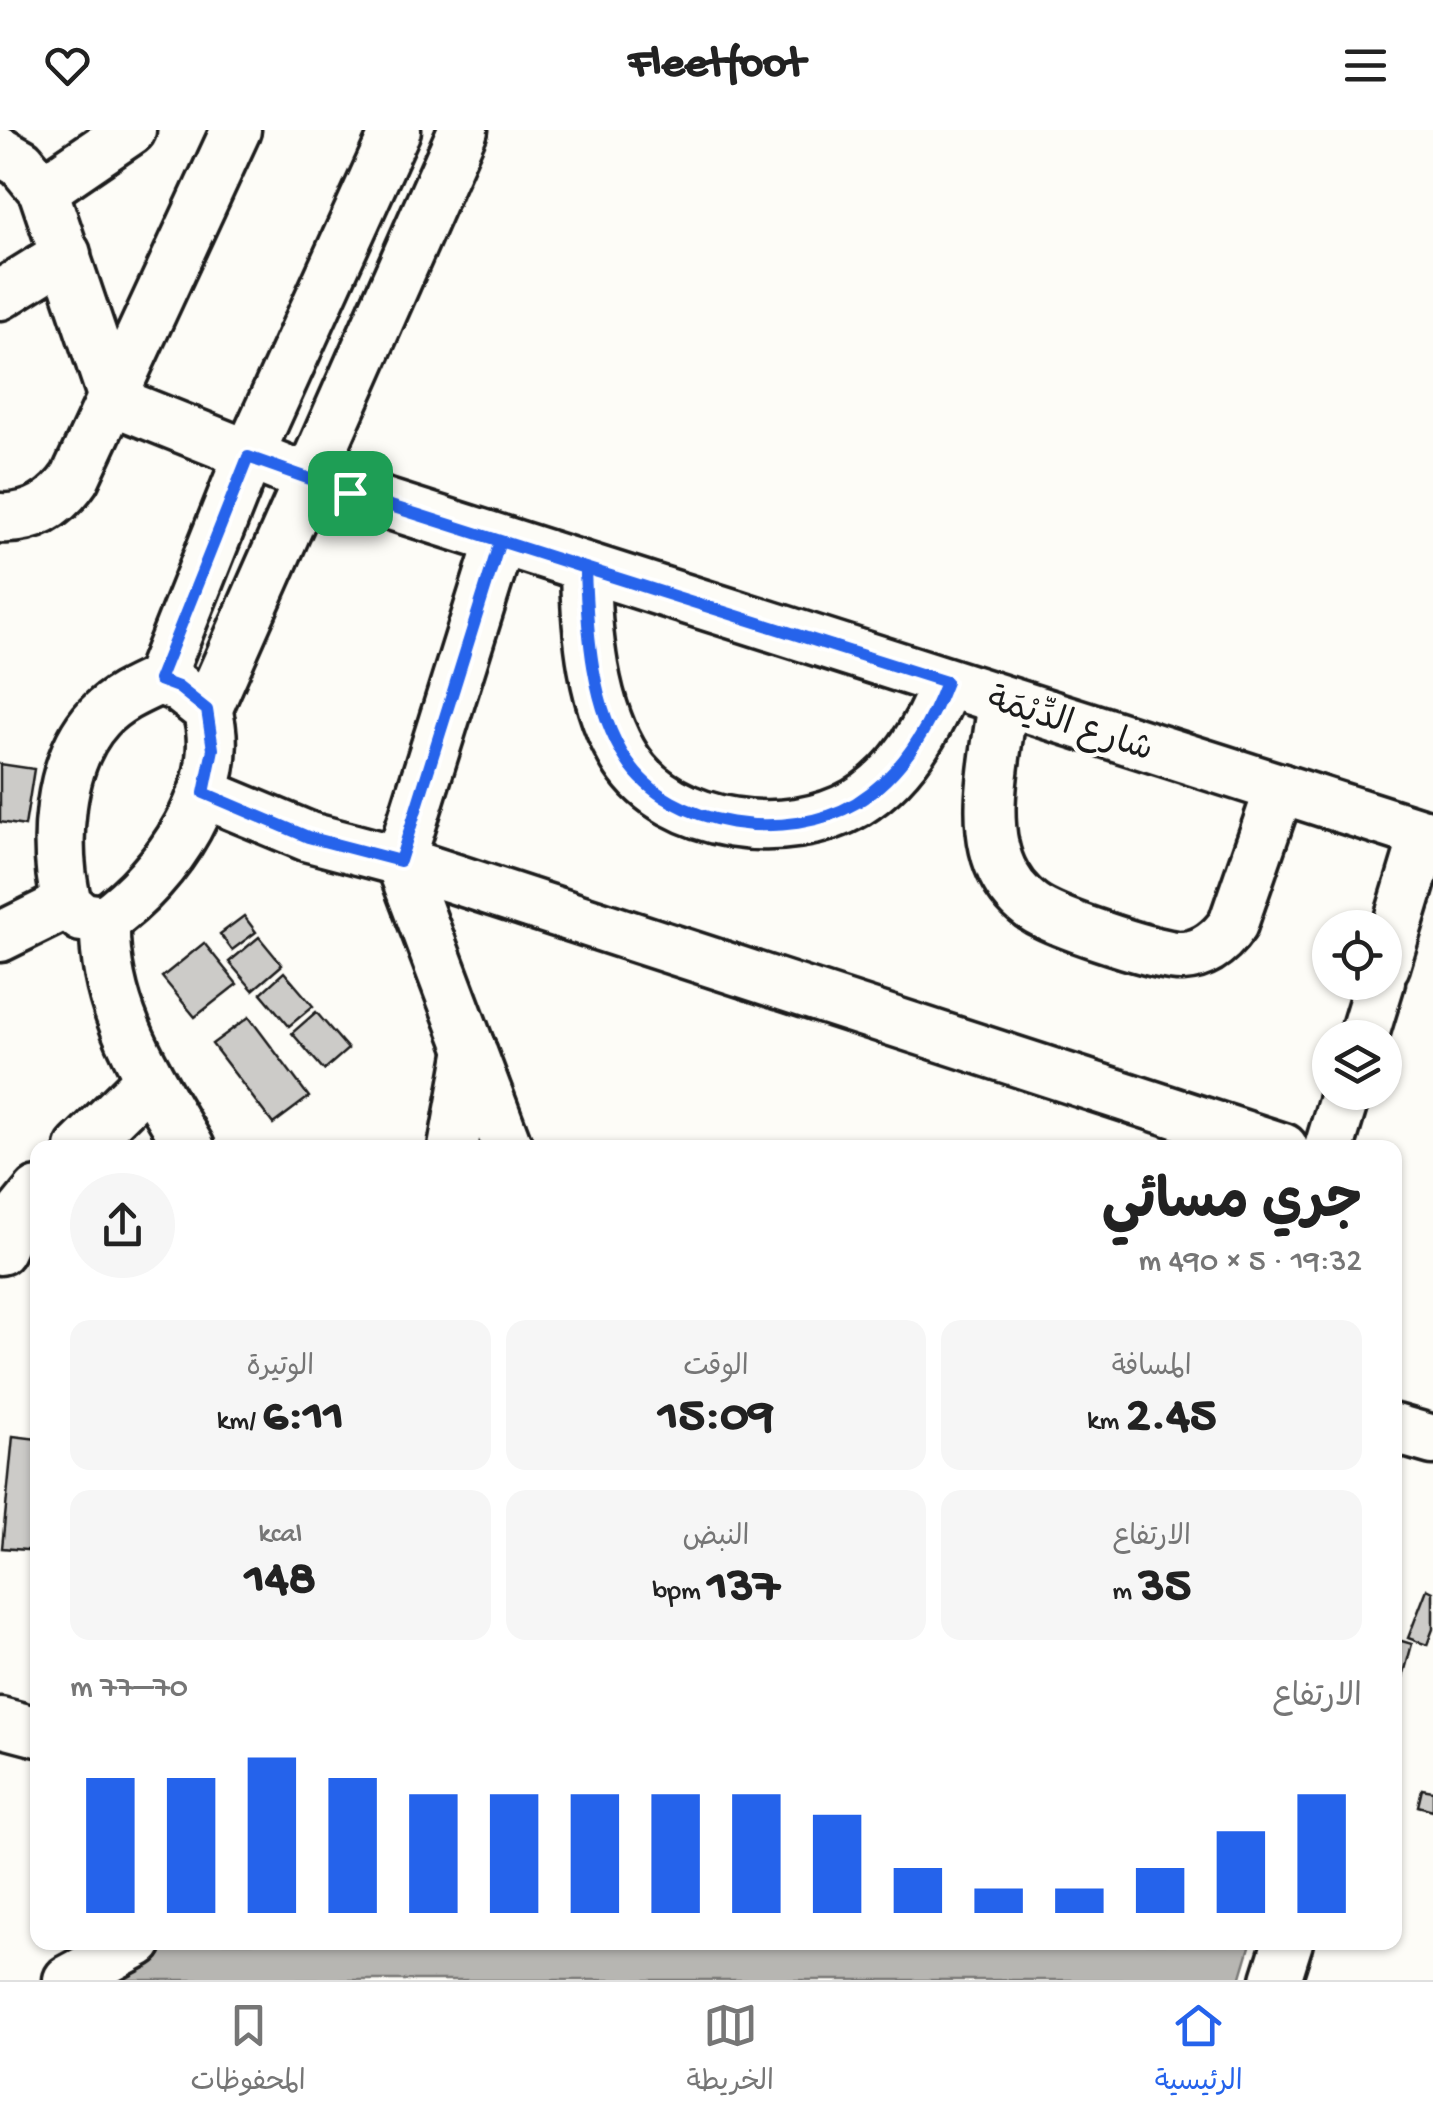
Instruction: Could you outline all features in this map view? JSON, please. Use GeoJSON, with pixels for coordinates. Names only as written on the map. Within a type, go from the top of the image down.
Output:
{"type":"FeatureCollection","features":[{"type":"Feature","properties":{"kind":"lane"},"geometry":{"type":"LineString","coordinates":[[43,190],[131,130]]}},
{"type":"Feature","properties":{"kind":"lane"},"geometry":{"type":"LineString","coordinates":[[0,518],[28,516],[63,495],[114,401],[236,130]]}},
{"type":"Feature","properties":{"kind":"lane"},"geometry":{"type":"LineString","coordinates":[[185,1140],[149,1080],[115,1010],[104,955],[60,864],[66,788],[75,756],[98,718],[126,695],[159,680],[248,457],[396,130]]}},
{"type":"Feature","properties":{"kind":"lane"},"geometry":{"type":"LineString","coordinates":[[0,937],[137,894],[174,846],[204,793],[213,749],[207,710],[463,130]]}},
{"type":"Feature","properties":{"kind":"lane"},"geometry":{"type":"LineString","coordinates":[[0,151],[21,163],[43,190],[114,401]]}},
{"type":"Feature","properties":{"kind":"lane"},"geometry":{"type":"LineString","coordinates":[[0,295],[66,254]]}},
{"type":"Feature","properties":{"kind":"lane","name":"شارع الدِّيْمَة"},"geometry":{"type":"LineString","coordinates":[[114,401],[309,480],[1429,836]]}},
{"type":"Feature","properties":{"kind":"lane"},"geometry":{"type":"LineString","coordinates":[[500,541],[400,861],[505,1140]]}},
{"type":"Feature","properties":{"kind":"lane"},"geometry":{"type":"LineString","coordinates":[[585,568],[594,663],[618,744],[655,792],[693,812],[771,824],[826,815],[852,805],[906,757],[936,709],[946,682]]}},
{"type":"Feature","properties":{"kind":"lane"},"geometry":{"type":"LineString","coordinates":[[159,680],[178,687],[207,710]]}},
{"type":"Feature","properties":{"kind":"lane"},"geometry":{"type":"LineString","coordinates":[[1003,700],[992,825],[995,851],[1005,876],[1020,897],[1042,913],[1164,954],[1196,954],[1224,937],[1233,924],[1280,788]]}},
{"type":"Feature","properties":{"kind":"lane"},"geometry":{"type":"LineString","coordinates":[[204,793],[308,837],[400,861],[1258,1140]]}},
{"type":"Feature","properties":{"kind":"lane"},"geometry":{"type":"LineString","coordinates":[[1402,916],[1429,836]]}},
{"type":"Feature","properties":{"kind":"lane"},"geometry":{"type":"LineString","coordinates":[[454,1140],[471,1049]]}},
{"type":"Feature","properties":{"kind":"lane"},"geometry":{"type":"LineString","coordinates":[[88,1140],[149,1080]]}},
{"type":"Feature","properties":{"kind":"lane"},"geometry":{"type":"LineString","coordinates":[[1332,1140],[1341,1110]]}},
{"type":"Feature","properties":{"kind":"lane"},"geometry":{"type":"LineString","coordinates":[[0,1250],[12,1224],[30,1202]]}},
{"type":"Feature","properties":{"kind":"lane"},"geometry":{"type":"LineString","coordinates":[[1402,1431],[1433,1440]]}},
{"type":"Feature","properties":{"kind":"lane"},"geometry":{"type":"LineString","coordinates":[[0,1722],[30,1730]]}},
{"type":"Feature","properties":{"kind":"lane"},"geometry":{"type":"LineString","coordinates":[[68,1980],[123,1950]]}},
{"type":"Feature","properties":{"kind":"lane"},"geometry":{"type":"LineString","coordinates":[[1276,1980],[1285,1950]]}},
{"type":"Feature","properties":{"kind":"shaded area"},"geometry":{"type":"Polygon","coordinates":[[[163,1950],[1249,1950],[1240,1980],[123,1980],[163,1950]]]}},
{"type":"Feature","properties":{"kind":"building"},"geometry":{"type":"Polygon","coordinates":[[[0,764],[34,769],[25,826],[0,822],[0,764]]]}},
{"type":"Feature","properties":{"kind":"building"},"geometry":{"type":"Polygon","coordinates":[[[244,916],[256,932],[232,950],[220,934],[244,916]]]}},
{"type":"Feature","properties":{"kind":"building"},"geometry":{"type":"Polygon","coordinates":[[[259,937],[282,965],[253,990],[229,962],[259,937]]]}},
{"type":"Feature","properties":{"kind":"building"},"geometry":{"type":"Polygon","coordinates":[[[204,943],[237,984],[195,1017],[162,977],[204,943]]]}},
{"type":"Feature","properties":{"kind":"building"},"geometry":{"type":"Polygon","coordinates":[[[284,972],[313,1006],[289,1026],[261,993],[284,972]]]}},
{"type":"Feature","properties":{"kind":"building"},"geometry":{"type":"Polygon","coordinates":[[[316,1012],[348,1049],[324,1070],[292,1033],[316,1012]]]}},
{"type":"Feature","properties":{"kind":"building"},"geometry":{"type":"Polygon","coordinates":[[[249,1017],[309,1097],[273,1124],[212,1044],[249,1017]]]}},
{"type":"Feature","properties":{"kind":"building"},"geometry":{"type":"Polygon","coordinates":[[[13,1436],[30,1438],[30,1550],[2,1548],[13,1436]]]}},
{"type":"Feature","properties":{"kind":"building"},"geometry":{"type":"Polygon","coordinates":[[[1427,1589],[1433,1592],[1433,1629],[1427,1645],[1408,1638],[1427,1589]]]}},
{"type":"Feature","properties":{"kind":"building"},"geometry":{"type":"Polygon","coordinates":[[[1402,1641],[1412,1644],[1402,1681],[1402,1641]]]}},
{"type":"Feature","properties":{"kind":"building"},"geometry":{"type":"Polygon","coordinates":[[[1422,1789],[1433,1791],[1433,1810],[1418,1806],[1422,1789]]]}},
{"type":"Feature","properties":{"kind":"route"},"geometry":{"type":"LineString","coordinates":[[350,493],[248,457],[159,680],[178,687],[207,710],[214,732],[204,793],[308,837],[400,861],[500,541],[946,682],[936,709],[906,757],[852,805],[826,815],[771,824],[744,823],[693,812],[655,792],[626,760],[618,744],[599,690],[589,636],[585,568],[500,541],[350,493]]}}]}
